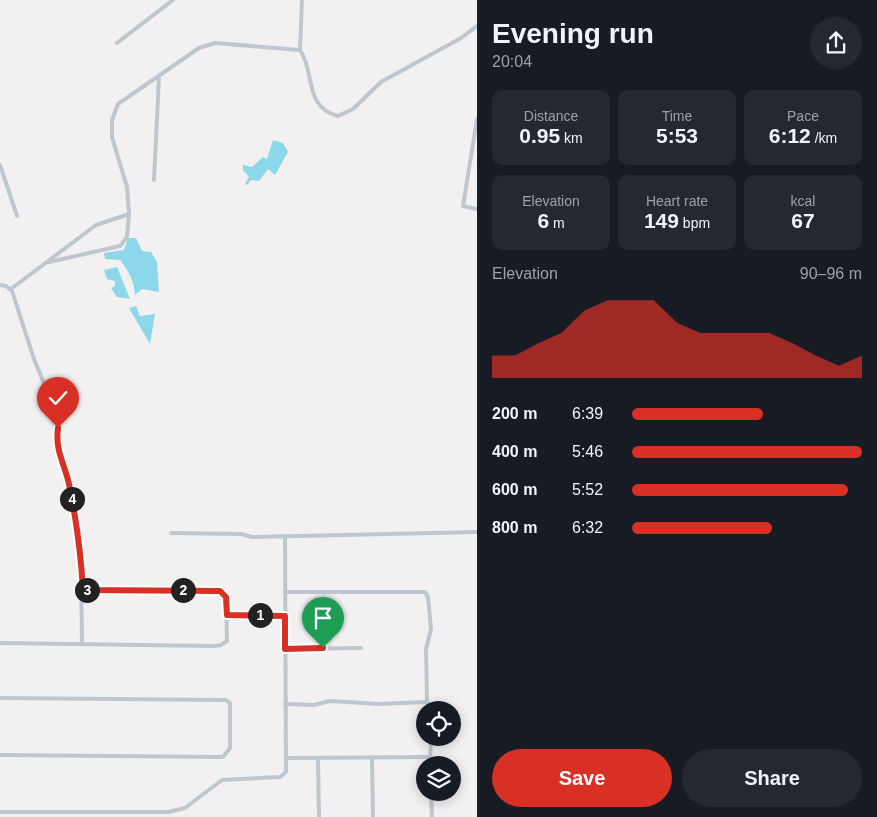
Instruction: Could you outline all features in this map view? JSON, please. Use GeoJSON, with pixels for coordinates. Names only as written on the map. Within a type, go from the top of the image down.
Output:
{"type":"FeatureCollection","features":[{"type":"Feature","properties":{"kind":"street"},"geometry":{"type":"LineString","coordinates":[[117,43],[173,0]]}},
{"type":"Feature","properties":{"kind":"street"},"geometry":{"type":"LineString","coordinates":[[302,0],[300,50],[307,60],[311,89],[318,103],[328,113],[338,116],[346,115],[354,109],[381,82],[461,38],[477,26]]}},
{"type":"Feature","properties":{"kind":"street"},"geometry":{"type":"LineString","coordinates":[[47,262],[120,246],[128,237],[127,187],[112,137],[112,120],[118,104],[199,48],[216,43],[300,50]]}},
{"type":"Feature","properties":{"kind":"street"},"geometry":{"type":"LineString","coordinates":[[154,180],[159,77]]}},
{"type":"Feature","properties":{"kind":"street"},"geometry":{"type":"LineString","coordinates":[[477,119],[463,206],[477,209]]}},
{"type":"Feature","properties":{"kind":"street"},"geometry":{"type":"LineString","coordinates":[[0,165],[17,216]]}},
{"type":"Feature","properties":{"kind":"street"},"geometry":{"type":"LineString","coordinates":[[11,289],[96,225],[129,214]]}},
{"type":"Feature","properties":{"kind":"street"},"geometry":{"type":"LineString","coordinates":[[0,285],[11,289]]}},
{"type":"Feature","properties":{"kind":"street"},"geometry":{"type":"LineString","coordinates":[[11,289],[34,359],[57,415],[56,446],[71,496],[81,561],[83,590],[82,644]]}},
{"type":"Feature","properties":{"kind":"street"},"geometry":{"type":"LineString","coordinates":[[171,533],[241,534],[252,537],[477,532]]}},
{"type":"Feature","properties":{"kind":"street"},"geometry":{"type":"LineString","coordinates":[[0,812],[168,812],[185,808],[222,780],[280,777],[286,772],[288,758],[285,704],[285,536]]}},
{"type":"Feature","properties":{"kind":"street"},"geometry":{"type":"LineString","coordinates":[[0,643],[221,645],[228,639],[226,597],[220,591],[83,590]]}},
{"type":"Feature","properties":{"kind":"street"},"geometry":{"type":"LineString","coordinates":[[285,592],[425,592],[428,598],[431,629],[426,649],[427,701]]}},
{"type":"Feature","properties":{"kind":"street"},"geometry":{"type":"LineString","coordinates":[[227,615],[285,616]]}},
{"type":"Feature","properties":{"kind":"street"},"geometry":{"type":"LineString","coordinates":[[285,649],[362,648]]}},
{"type":"Feature","properties":{"kind":"street"},"geometry":{"type":"LineString","coordinates":[[0,698],[226,700],[230,704],[230,748],[222,757],[0,756]]}},
{"type":"Feature","properties":{"kind":"street"},"geometry":{"type":"LineString","coordinates":[[285,704],[314,705],[330,701],[378,704],[416,702]]}},
{"type":"Feature","properties":{"kind":"street"},"geometry":{"type":"LineString","coordinates":[[288,758],[416,757]]}},
{"type":"Feature","properties":{"kind":"street"},"geometry":{"type":"LineString","coordinates":[[318,759],[319,817]]}},
{"type":"Feature","properties":{"kind":"street"},"geometry":{"type":"LineString","coordinates":[[372,759],[373,817]]}},
{"type":"Feature","properties":{"kind":"street"},"geometry":{"type":"LineString","coordinates":[[431,801],[432,817]]}},
{"type":"Feature","properties":{"kind":"water"},"geometry":{"type":"Polygon","coordinates":[[[273,140],[283,143],[288,152],[275,175],[268,169],[259,181],[251,180],[247,185],[245,184],[249,177],[243,170],[243,165],[252,167],[263,157],[267,159],[273,140]]]}},
{"type":"Feature","properties":{"kind":"water"},"geometry":{"type":"Polygon","coordinates":[[[128,238],[136,238],[142,251],[151,252],[157,262],[159,292],[142,289],[135,295],[134,285],[120,260],[105,259],[104,253],[124,250],[128,238]]]}},
{"type":"Feature","properties":{"kind":"water"},"geometry":{"type":"Polygon","coordinates":[[[117,267],[130,299],[117,297],[111,288],[115,286],[115,281],[107,279],[104,270],[117,267]]]}},
{"type":"Feature","properties":{"kind":"water"},"geometry":{"type":"Polygon","coordinates":[[[136,306],[140,316],[155,314],[150,344],[129,308],[136,306]]]}},
{"type":"Feature","properties":{"kind":"route"},"geometry":{"type":"LineString","coordinates":[[58,428],[56,446],[68,482],[72,503],[81,561],[83,590],[220,591],[226,597],[227,615],[285,616],[285,649],[323,648]]}}]}
